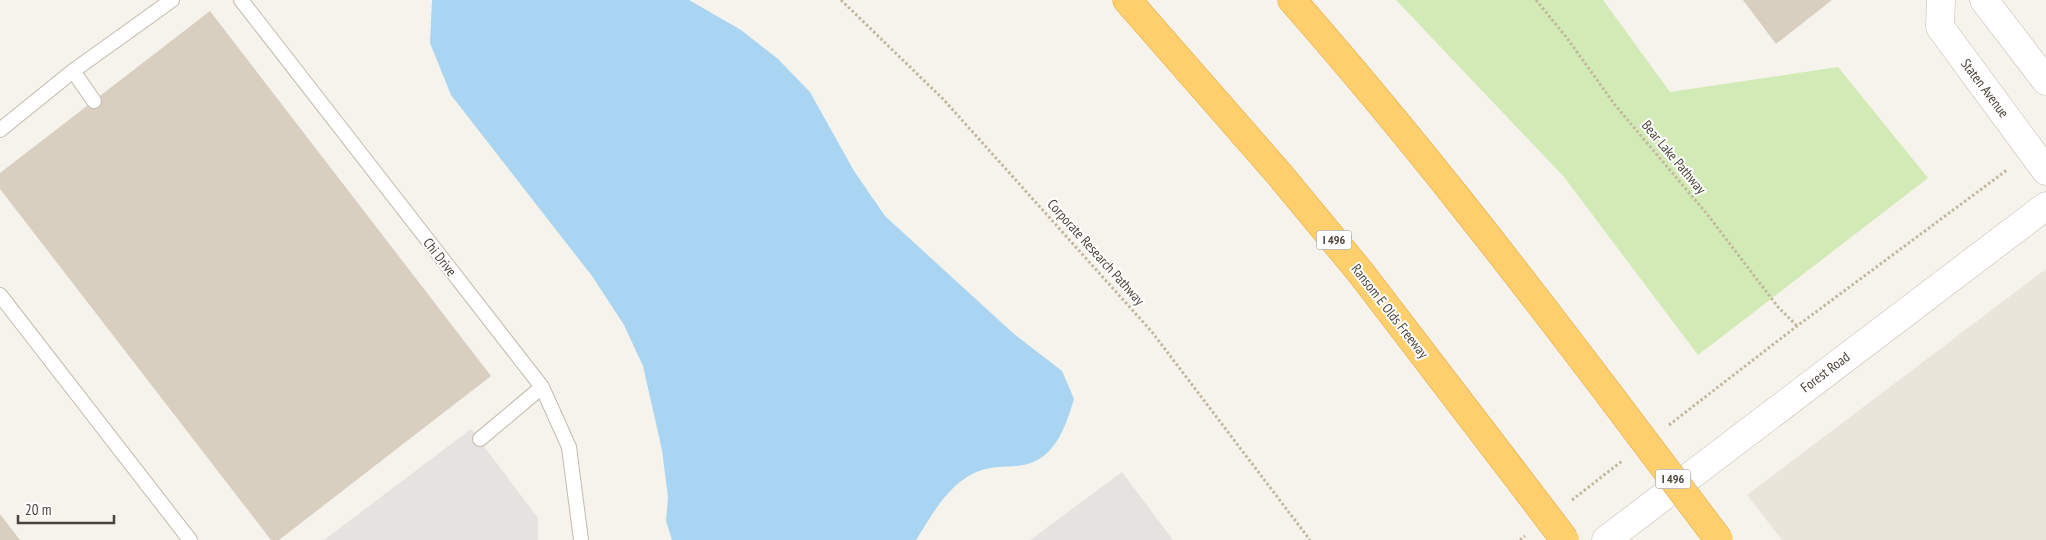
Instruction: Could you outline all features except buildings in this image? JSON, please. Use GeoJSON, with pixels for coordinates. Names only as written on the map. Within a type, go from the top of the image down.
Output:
{"type":"FeatureCollection","features":[{"type":"Feature","properties":{"kind":"highway","name":"Ransom E Olds Freeway"},"geometry":{"type":"LineString","coordinates":[[1127,0],[1280,175],[1361,273],[1564,540]]}},
{"type":"Feature","properties":{"kind":"highway","name":"I 496"},"geometry":{"type":"LineString","coordinates":[[1292,0],[1415,144],[1518,273],[1719,540]]}},
{"type":"Feature","properties":{"kind":"street","name":"Staten Avenue"},"geometry":{"type":"LineString","coordinates":[[1941,0],[1940,27],[2039,162]]}},
{"type":"Feature","properties":{"kind":"street"},"geometry":{"type":"LineString","coordinates":[[1984,0],[2046,81]]}},
{"type":"Feature","properties":{"kind":"street","name":"Forest Road"},"geometry":{"type":"LineString","coordinates":[[1606,540],[2046,206]]}},
{"type":"Feature","properties":{"kind":"lane"},"geometry":{"type":"LineString","coordinates":[[0,130],[73,71],[172,0]]}},
{"type":"Feature","properties":{"kind":"lane","name":"Chi Drive"},"geometry":{"type":"LineString","coordinates":[[241,0],[542,387],[568,447],[581,540]]}},
{"type":"Feature","properties":{"kind":"lane"},"geometry":{"type":"LineString","coordinates":[[73,71],[94,101]]}},
{"type":"Feature","properties":{"kind":"lane"},"geometry":{"type":"LineString","coordinates":[[0,295],[190,540]]}},
{"type":"Feature","properties":{"kind":"lane"},"geometry":{"type":"LineString","coordinates":[[480,439],[542,387]]}},
{"type":"Feature","properties":{"kind":"path","name":"Corporate Research Pathway"},"geometry":{"type":"LineString","coordinates":[[841,0],[944,100],[1152,332],[1310,540]]}},
{"type":"Feature","properties":{"kind":"path","name":"Bear Lake Pathway"},"geometry":{"type":"LineString","coordinates":[[1536,0],[1567,38],[1615,104],[1707,214],[1778,307],[1797,326],[2039,162]]}},
{"type":"Feature","properties":{"kind":"shaded area"},"geometry":{"type":"Polygon","coordinates":[[[2046,269],[2046,540],[1782,540],[1747,495],[2046,269]]]}},
{"type":"Feature","properties":{"kind":"shaded area"},"geometry":{"type":"Polygon","coordinates":[[[471,429],[538,518],[538,540],[324,540],[471,429]]]}},
{"type":"Feature","properties":{"kind":"shaded area"},"geometry":{"type":"Polygon","coordinates":[[[1122,472],[1173,540],[1030,540],[1122,472]]]}},
{"type":"Feature","properties":{"kind":"green space"},"geometry":{"type":"Polygon","coordinates":[[[1396,0],[1603,0],[1670,92],[1838,67],[1928,178],[1698,355],[1564,177],[1396,0]]]}},
{"type":"Feature","properties":{"kind":"water"},"geometry":{"type":"Polygon","coordinates":[[[432,0],[689,0],[741,30],[778,59],[810,92],[854,171],[885,216],[1014,334],[1062,371],[1074,399],[1068,419],[1059,438],[1046,454],[1038,460],[1028,464],[985,469],[968,476],[942,500],[916,540],[672,540],[666,521],[668,497],[662,450],[643,366],[624,325],[592,276],[451,95],[430,43],[432,0]]]}}]}
